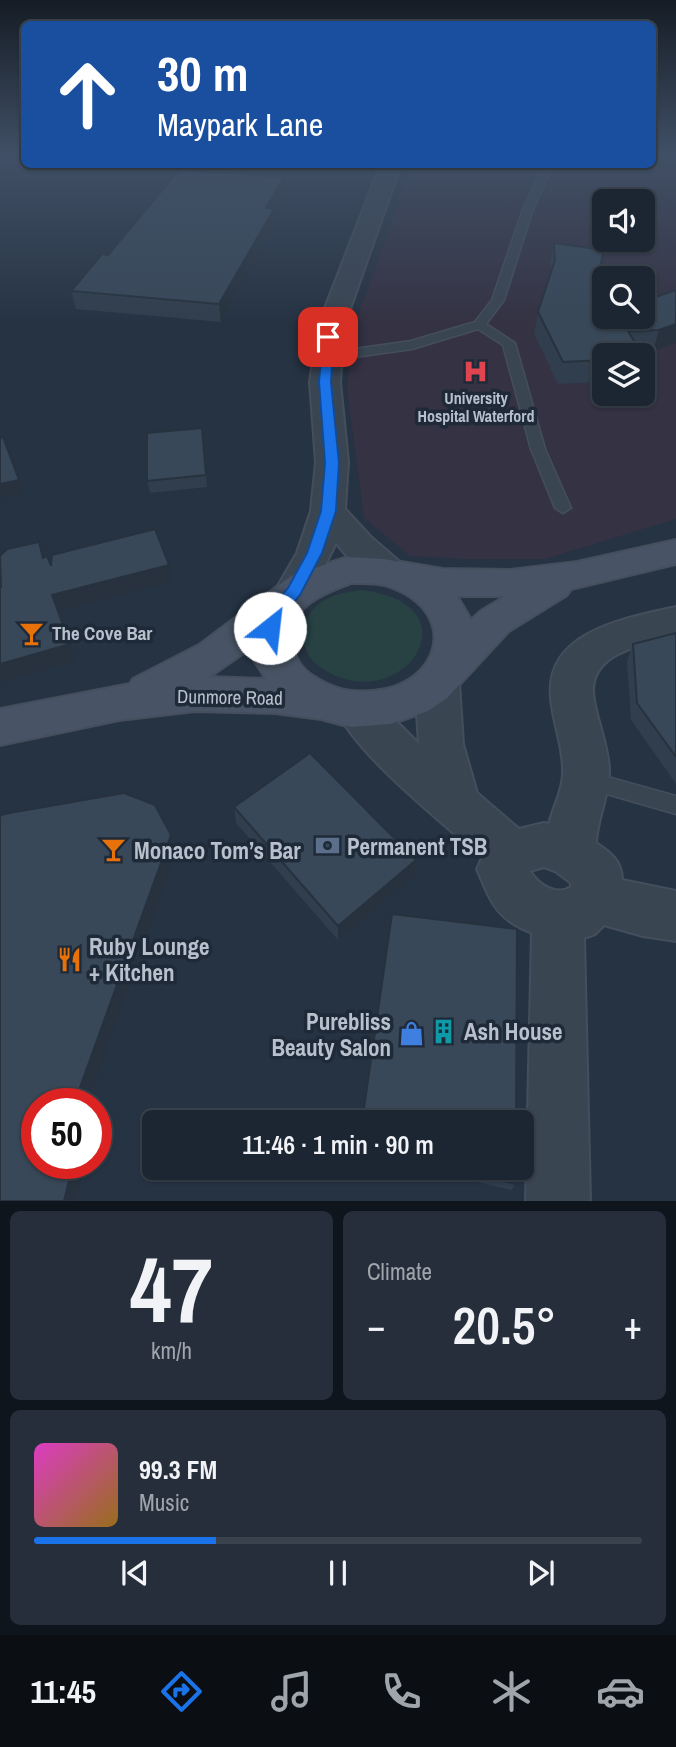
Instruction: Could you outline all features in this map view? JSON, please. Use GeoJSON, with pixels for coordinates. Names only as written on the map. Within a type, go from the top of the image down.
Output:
{"type":"FeatureCollection","features":[{"type":"Feature","properties":{"kind":"main road"},"geometry":{"type":"LineString","coordinates":[[575,577],[537,595],[495,621],[479,634],[444,675],[417,698],[389,708],[347,708],[315,699],[297,689],[279,671],[270,650],[270,628],[289,597],[319,578],[348,570],[451,584],[500,585],[575,577],[676,552]]}},
{"type":"Feature","properties":{"kind":"main road"},"geometry":{"type":"LineString","coordinates":[[396,575],[427,590],[451,616],[456,641],[444,675]]}},
{"type":"Feature","properties":{"kind":"main road","name":"Dunmore Road"},"geometry":{"type":"LineString","coordinates":[[124,700],[152,689],[213,656],[289,597]]}},
{"type":"Feature","properties":{"kind":"main road","name":"Dunmore Road"},"geometry":{"type":"LineString","coordinates":[[0,727],[124,700],[193,693],[264,695],[347,708]]}},
{"type":"Feature","properties":{"kind":"street"},"geometry":{"type":"LineString","coordinates":[[289,597],[315,553],[328,511],[332,463],[325,382],[326,357],[334,316],[373,211]]}},
{"type":"Feature","properties":{"kind":"street"},"geometry":{"type":"LineString","coordinates":[[328,511],[359,547],[396,575]]}},
{"type":"Feature","properties":{"kind":"street"},"geometry":{"type":"LineString","coordinates":[[571,854],[575,819],[586,780],[579,723],[571,696],[574,672],[587,654],[613,638],[676,622]]}},
{"type":"Feature","properties":{"kind":"street"},"geometry":{"type":"LineString","coordinates":[[444,675],[438,724],[445,770],[457,803]]}},
{"type":"Feature","properties":{"kind":"street"},"geometry":{"type":"LineString","coordinates":[[347,708],[511,853]]}},
{"type":"Feature","properties":{"kind":"street"},"geometry":{"type":"LineString","coordinates":[[558,1201],[577,906],[597,872],[571,854],[544,845],[511,853],[502,869],[512,892],[535,911],[577,906],[676,916]]}},
{"type":"Feature","properties":{"kind":"lane"},"geometry":{"type":"LineString","coordinates":[[326,357],[412,345],[479,325],[498,300],[527,211]]}},
{"type":"Feature","properties":{"kind":"lane"},"geometry":{"type":"LineString","coordinates":[[479,325],[509,343],[538,449],[563,508]]}},
{"type":"Feature","properties":{"kind":"lane"},"geometry":{"type":"LineString","coordinates":[[586,780],[676,805]]}},
{"type":"Feature","properties":{"kind":"shaded area","name":"University Hospital Waterford"},"geometry":{"type":"Polygon","coordinates":[[[396,211],[592,211],[592,252],[655,252],[655,211],[676,211],[676,519],[545,559],[410,556],[364,518],[347,389],[353,330],[396,211]]]}},
{"type":"Feature","properties":{"kind":"green space"},"geometry":{"type":"Polygon","coordinates":[[[361,590],[398,600],[417,616],[422,635],[416,655],[400,671],[376,681],[349,680],[319,666],[311,659],[303,641],[305,622],[316,606],[334,596],[361,590]]]}},
{"type":"Feature","properties":{"kind":"building"},"geometry":{"type":"Polygon","coordinates":[[[145,211],[273,211],[219,304],[71,291],[102,254],[108,255],[145,211]]]}},
{"type":"Feature","properties":{"kind":"building"},"geometry":{"type":"Polygon","coordinates":[[[554,243],[604,252],[600,266],[592,266],[592,329],[655,329],[655,297],[676,290],[676,324],[659,330],[628,331],[635,343],[592,343],[592,361],[563,362],[538,312],[555,260],[554,243]]]}},
{"type":"Feature","properties":{"kind":"building"},"geometry":{"type":"Polygon","coordinates":[[[202,428],[206,475],[147,481],[147,433],[202,428]]]}},
{"type":"Feature","properties":{"kind":"building"},"geometry":{"type":"Polygon","coordinates":[[[3,437],[19,480],[0,484],[0,438],[3,437]]]}},
{"type":"Feature","properties":{"kind":"building"},"geometry":{"type":"Polygon","coordinates":[[[155,529],[169,565],[52,595],[70,644],[0,664],[0,556],[7,549],[39,542],[43,558],[47,556],[51,566],[52,555],[155,529]]]}},
{"type":"Feature","properties":{"kind":"building"},"geometry":{"type":"Polygon","coordinates":[[[676,633],[676,757],[637,703],[633,644],[676,633]]]}},
{"type":"Feature","properties":{"kind":"building"},"geometry":{"type":"Polygon","coordinates":[[[310,753],[416,860],[338,926],[234,807],[310,753]]]}},
{"type":"Feature","properties":{"kind":"building","name":"Ruby Lounge + Kitchen"},"geometry":{"type":"Polygon","coordinates":[[[124,793],[155,805],[171,835],[80,1088],[21,1088],[21,1179],[69,1179],[64,1201],[0,1201],[0,816],[124,793]]]}},
{"type":"Feature","properties":{"kind":"building","name":"Ash House"},"geometry":{"type":"Polygon","coordinates":[[[392,914],[517,929],[516,1110],[364,1110],[392,914]]]}},
{"type":"Feature","properties":{"kind":"building"},"geometry":{"type":"Polygon","coordinates":[[[499,1180],[516,1180],[516,1184],[499,1180]]]}},
{"type":"Feature","properties":{"kind":"place","name":"University Hospital Waterford"},"geometry":{"type":"Point","coordinates":[476,372]}},
{"type":"Feature","properties":{"kind":"place","name":"The Cove Bar"},"geometry":{"type":"Point","coordinates":[32,633]}},
{"type":"Feature","properties":{"kind":"place","name":"Permanent TSB"},"geometry":{"type":"Point","coordinates":[327,846]}},
{"type":"Feature","properties":{"kind":"place","name":"Monaco Tom’s Bar"},"geometry":{"type":"Point","coordinates":[114,850]}},
{"type":"Feature","properties":{"kind":"place","name":"Ruby Lounge + Kitchen"},"geometry":{"type":"Point","coordinates":[69,959]}},
{"type":"Feature","properties":{"kind":"place","name":"Ash House"},"geometry":{"type":"Point","coordinates":[444,1031]}},
{"type":"Feature","properties":{"kind":"place","name":"Purebliss Beauty Salon"},"geometry":{"type":"Point","coordinates":[411,1034]}},
{"type":"Feature","properties":{"kind":"route"},"geometry":{"type":"LineString","coordinates":[[270,628],[275,614],[294,591],[315,553],[328,511],[332,463],[325,382],[328,337]]}}]}
